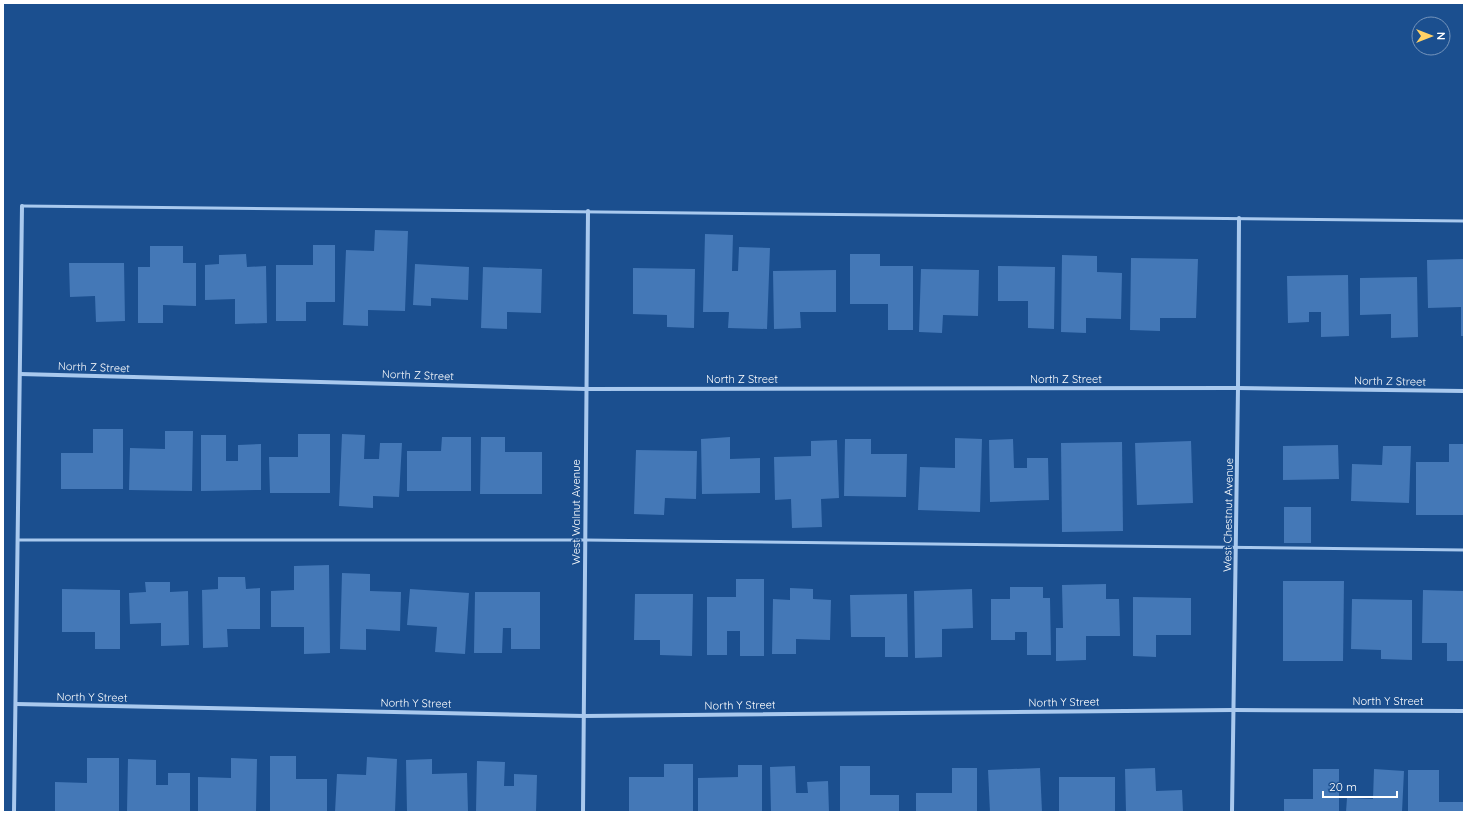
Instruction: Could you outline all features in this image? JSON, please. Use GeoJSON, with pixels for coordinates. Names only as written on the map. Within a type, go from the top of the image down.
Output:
{"type":"FeatureCollection","features":[{"type":"Feature","properties":{"kind":"street"},"geometry":{"type":"LineString","coordinates":[[14,812],[22,206]]}},
{"type":"Feature","properties":{"kind":"street","name":"West Walnut Avenue"},"geometry":{"type":"LineString","coordinates":[[583,812],[588,211]]}},
{"type":"Feature","properties":{"kind":"street","name":"West Chestnut Avenue"},"geometry":{"type":"LineString","coordinates":[[1232,812],[1239,218]]}},
{"type":"Feature","properties":{"kind":"street","name":"North Z Street"},"geometry":{"type":"LineString","coordinates":[[20,374],[586,388],[1238,388],[1464,390]]}},
{"type":"Feature","properties":{"kind":"street","name":"North Y Street"},"geometry":{"type":"LineString","coordinates":[[16,704],[584,716],[1234,710],[1464,710]]}},
{"type":"Feature","properties":{"kind":"lane"},"geometry":{"type":"LineString","coordinates":[[22,206],[1464,221]]}},
{"type":"Feature","properties":{"kind":"lane"},"geometry":{"type":"LineString","coordinates":[[18,540],[585,540],[1464,550]]}},
{"type":"Feature","properties":{"kind":"building"},"geometry":{"type":"Polygon","coordinates":[[[375,230],[408,231],[405,311],[368,310],[368,326],[343,325],[346,250],[374,251],[375,230]]]}},
{"type":"Feature","properties":{"kind":"building"},"geometry":{"type":"Polygon","coordinates":[[[705,234],[733,235],[732,271],[738,271],[739,247],[770,248],[767,329],[728,328],[729,312],[703,312],[705,234]]]}},
{"type":"Feature","properties":{"kind":"building"},"geometry":{"type":"Polygon","coordinates":[[[313,245],[335,245],[335,302],[306,302],[306,321],[276,321],[276,265],[313,265],[313,245]]]}},
{"type":"Feature","properties":{"kind":"building"},"geometry":{"type":"Polygon","coordinates":[[[150,246],[183,246],[183,263],[196,263],[196,306],[163,305],[163,323],[138,323],[138,267],[150,267],[150,246]]]}},
{"type":"Feature","properties":{"kind":"building"},"geometry":{"type":"Polygon","coordinates":[[[246,254],[247,267],[266,266],[267,323],[235,324],[235,299],[205,300],[205,265],[219,264],[219,255],[246,254]]]}},
{"type":"Feature","properties":{"kind":"building"},"geometry":{"type":"Polygon","coordinates":[[[850,254],[880,254],[880,266],[913,266],[913,330],[888,330],[888,304],[850,304],[850,254]]]}},
{"type":"Feature","properties":{"kind":"building"},"geometry":{"type":"Polygon","coordinates":[[[1062,255],[1097,256],[1097,272],[1122,273],[1121,319],[1086,318],[1086,333],[1061,332],[1062,255]]]}},
{"type":"Feature","properties":{"kind":"building"},"geometry":{"type":"Polygon","coordinates":[[[1131,258],[1198,259],[1196,318],[1160,318],[1160,331],[1130,330],[1131,258]]]}},
{"type":"Feature","properties":{"kind":"building"},"geometry":{"type":"Polygon","coordinates":[[[1464,259],[1464,336],[1461,336],[1461,307],[1428,308],[1427,260],[1464,259]]]}},
{"type":"Feature","properties":{"kind":"building"},"geometry":{"type":"Polygon","coordinates":[[[69,263],[124,263],[125,321],[96,322],[95,296],[70,297],[69,263]]]}},
{"type":"Feature","properties":{"kind":"building"},"geometry":{"type":"Polygon","coordinates":[[[415,264],[469,267],[468,300],[431,298],[431,306],[413,305],[415,264]]]}},
{"type":"Feature","properties":{"kind":"building"},"geometry":{"type":"Polygon","coordinates":[[[998,266],[1055,267],[1054,329],[1028,328],[1028,301],[998,301],[998,266]]]}},
{"type":"Feature","properties":{"kind":"building"},"geometry":{"type":"Polygon","coordinates":[[[483,267],[542,269],[541,313],[507,312],[507,329],[481,328],[483,267]]]}},
{"type":"Feature","properties":{"kind":"building"},"geometry":{"type":"Polygon","coordinates":[[[633,268],[695,269],[694,328],[667,327],[667,315],[633,314],[633,268]]]}},
{"type":"Feature","properties":{"kind":"building"},"geometry":{"type":"Polygon","coordinates":[[[921,269],[979,270],[978,316],[943,315],[942,333],[919,332],[921,269]]]}},
{"type":"Feature","properties":{"kind":"building"},"geometry":{"type":"Polygon","coordinates":[[[836,270],[836,312],[800,312],[801,328],[774,329],[773,271],[836,270]]]}},
{"type":"Feature","properties":{"kind":"building"},"geometry":{"type":"Polygon","coordinates":[[[1348,275],[1349,336],[1321,337],[1321,312],[1309,312],[1309,322],[1288,323],[1287,276],[1348,275]]]}},
{"type":"Feature","properties":{"kind":"building"},"geometry":{"type":"Polygon","coordinates":[[[1417,277],[1418,337],[1391,338],[1391,314],[1360,315],[1360,278],[1417,277]]]}},
{"type":"Feature","properties":{"kind":"building"},"geometry":{"type":"Polygon","coordinates":[[[93,429],[123,429],[123,489],[61,489],[61,453],[93,453],[93,429]]]}},
{"type":"Feature","properties":{"kind":"building"},"geometry":{"type":"Polygon","coordinates":[[[165,431],[193,431],[192,491],[129,490],[130,448],[165,449],[165,431]]]}},
{"type":"Feature","properties":{"kind":"building"},"geometry":{"type":"Polygon","coordinates":[[[298,434],[330,434],[330,493],[270,493],[269,457],[298,457],[298,434]]]}},
{"type":"Feature","properties":{"kind":"building"},"geometry":{"type":"Polygon","coordinates":[[[342,434],[365,435],[364,459],[379,459],[380,443],[402,443],[399,497],[373,496],[373,508],[339,506],[342,434]]]}},
{"type":"Feature","properties":{"kind":"building"},"geometry":{"type":"Polygon","coordinates":[[[201,435],[226,435],[226,461],[238,461],[238,445],[261,444],[261,490],[201,491],[201,435]]]}},
{"type":"Feature","properties":{"kind":"building"},"geometry":{"type":"Polygon","coordinates":[[[442,437],[471,437],[471,491],[407,491],[407,451],[441,451],[442,437]]]}},
{"type":"Feature","properties":{"kind":"building"},"geometry":{"type":"Polygon","coordinates":[[[481,437],[505,437],[505,452],[542,452],[542,494],[480,494],[481,437]]]}},
{"type":"Feature","properties":{"kind":"building"},"geometry":{"type":"Polygon","coordinates":[[[730,437],[730,459],[760,458],[760,493],[702,494],[701,439],[730,437]]]}},
{"type":"Feature","properties":{"kind":"building"},"geometry":{"type":"Polygon","coordinates":[[[955,438],[982,439],[980,512],[918,510],[920,467],[955,468],[955,438]]]}},
{"type":"Feature","properties":{"kind":"building"},"geometry":{"type":"Polygon","coordinates":[[[845,439],[871,439],[871,454],[907,454],[906,497],[844,496],[845,439]]]}},
{"type":"Feature","properties":{"kind":"building"},"geometry":{"type":"Polygon","coordinates":[[[1013,439],[1014,468],[1027,468],[1027,458],[1048,458],[1049,500],[990,502],[989,440],[1013,439]]]}},
{"type":"Feature","properties":{"kind":"building"},"geometry":{"type":"Polygon","coordinates":[[[837,440],[839,498],[821,499],[822,527],[792,528],[791,499],[775,500],[774,457],[811,456],[811,441],[837,440]]]}},
{"type":"Feature","properties":{"kind":"building"},"geometry":{"type":"Polygon","coordinates":[[[1191,441],[1193,503],[1137,505],[1135,443],[1191,441]]]}},
{"type":"Feature","properties":{"kind":"building"},"geometry":{"type":"Polygon","coordinates":[[[1122,442],[1123,531],[1062,532],[1061,443],[1122,442]]]}},
{"type":"Feature","properties":{"kind":"building"},"geometry":{"type":"Polygon","coordinates":[[[1449,444],[1464,444],[1464,515],[1416,515],[1416,462],[1449,462],[1449,444]]]}},
{"type":"Feature","properties":{"kind":"building"},"geometry":{"type":"Polygon","coordinates":[[[1338,445],[1339,479],[1283,480],[1283,446],[1338,445]]]}},
{"type":"Feature","properties":{"kind":"building"},"geometry":{"type":"Polygon","coordinates":[[[1383,446],[1411,446],[1409,503],[1351,501],[1352,464],[1382,465],[1383,446]]]}},
{"type":"Feature","properties":{"kind":"building"},"geometry":{"type":"Polygon","coordinates":[[[636,450],[697,451],[696,499],[665,498],[664,515],[634,514],[636,450]]]}},
{"type":"Feature","properties":{"kind":"building"},"geometry":{"type":"Polygon","coordinates":[[[1284,507],[1311,507],[1311,543],[1284,543],[1284,507]]]}},
{"type":"Feature","properties":{"kind":"building"},"geometry":{"type":"Polygon","coordinates":[[[329,565],[330,653],[304,654],[304,627],[271,627],[271,591],[294,590],[294,566],[329,565]]]}},
{"type":"Feature","properties":{"kind":"building"},"geometry":{"type":"Polygon","coordinates":[[[342,573],[370,574],[370,591],[401,592],[400,631],[366,629],[366,650],[340,649],[342,573]]]}},
{"type":"Feature","properties":{"kind":"building"},"geometry":{"type":"Polygon","coordinates":[[[218,577],[245,577],[246,589],[260,588],[260,629],[227,629],[228,647],[203,648],[202,590],[218,589],[218,577]]]}},
{"type":"Feature","properties":{"kind":"building"},"geometry":{"type":"Polygon","coordinates":[[[736,579],[764,579],[764,656],[740,656],[740,631],[727,631],[727,655],[707,655],[707,597],[736,597],[736,579]]]}},
{"type":"Feature","properties":{"kind":"building"},"geometry":{"type":"Polygon","coordinates":[[[1283,581],[1344,581],[1343,661],[1283,661],[1283,581]]]}},
{"type":"Feature","properties":{"kind":"building"},"geometry":{"type":"Polygon","coordinates":[[[145,582],[170,582],[170,592],[188,591],[189,645],[161,646],[161,623],[130,624],[129,593],[146,592],[145,582]]]}},
{"type":"Feature","properties":{"kind":"building"},"geometry":{"type":"Polygon","coordinates":[[[1106,584],[1106,599],[1119,599],[1120,636],[1086,636],[1086,660],[1056,661],[1056,628],[1063,628],[1062,585],[1106,584]]]}},
{"type":"Feature","properties":{"kind":"building"},"geometry":{"type":"Polygon","coordinates":[[[1010,587],[1043,587],[1043,598],[1050,598],[1051,655],[1027,655],[1027,632],[1015,632],[1015,640],[991,640],[991,599],[1010,599],[1010,587]]]}},
{"type":"Feature","properties":{"kind":"building"},"geometry":{"type":"Polygon","coordinates":[[[790,588],[813,589],[813,599],[831,600],[830,640],[796,639],[796,654],[772,654],[773,599],[790,600],[790,588]]]}},
{"type":"Feature","properties":{"kind":"building"},"geometry":{"type":"Polygon","coordinates":[[[62,589],[120,590],[120,649],[95,649],[95,632],[62,632],[62,589]]]}},
{"type":"Feature","properties":{"kind":"building"},"geometry":{"type":"Polygon","coordinates":[[[410,589],[469,593],[465,654],[435,652],[437,627],[407,625],[410,589]]]}},
{"type":"Feature","properties":{"kind":"building"},"geometry":{"type":"Polygon","coordinates":[[[972,589],[973,628],[942,629],[942,657],[915,658],[914,591],[972,589]]]}},
{"type":"Feature","properties":{"kind":"building"},"geometry":{"type":"Polygon","coordinates":[[[1423,590],[1464,591],[1464,661],[1447,661],[1447,643],[1422,643],[1423,590]]]}},
{"type":"Feature","properties":{"kind":"building"},"geometry":{"type":"Polygon","coordinates":[[[475,592],[540,592],[540,649],[511,649],[511,628],[503,628],[502,653],[474,653],[475,592]]]}},
{"type":"Feature","properties":{"kind":"building"},"geometry":{"type":"Polygon","coordinates":[[[635,594],[693,594],[692,656],[660,655],[660,640],[634,640],[635,594]]]}},
{"type":"Feature","properties":{"kind":"building"},"geometry":{"type":"Polygon","coordinates":[[[907,594],[908,657],[885,657],[885,637],[851,637],[850,595],[907,594]]]}},
{"type":"Feature","properties":{"kind":"building"},"geometry":{"type":"Polygon","coordinates":[[[1133,597],[1191,598],[1191,635],[1156,635],[1156,657],[1133,656],[1133,597]]]}},
{"type":"Feature","properties":{"kind":"building"},"geometry":{"type":"Polygon","coordinates":[[[1352,599],[1412,600],[1412,660],[1381,659],[1381,650],[1351,649],[1352,599]]]}},
{"type":"Feature","properties":{"kind":"building"},"geometry":{"type":"Polygon","coordinates":[[[270,756],[296,756],[296,779],[327,779],[327,812],[270,812],[270,756]]]}},
{"type":"Feature","properties":{"kind":"building"},"geometry":{"type":"Polygon","coordinates":[[[367,757],[397,759],[395,812],[335,812],[337,774],[366,775],[367,757]]]}},
{"type":"Feature","properties":{"kind":"building"},"geometry":{"type":"Polygon","coordinates":[[[87,758],[119,758],[119,812],[55,812],[55,782],[87,783],[87,758]]]}},
{"type":"Feature","properties":{"kind":"building"},"geometry":{"type":"Polygon","coordinates":[[[231,758],[257,759],[256,812],[198,812],[198,777],[231,778],[231,758]]]}},
{"type":"Feature","properties":{"kind":"building"},"geometry":{"type":"Polygon","coordinates":[[[128,759],[156,760],[156,785],[168,785],[168,773],[190,773],[190,812],[127,812],[128,759]]]}},
{"type":"Feature","properties":{"kind":"building"},"geometry":{"type":"Polygon","coordinates":[[[432,759],[432,774],[467,773],[468,812],[407,812],[406,760],[432,759]]]}},
{"type":"Feature","properties":{"kind":"building"},"geometry":{"type":"Polygon","coordinates":[[[477,761],[505,762],[504,786],[514,786],[514,774],[537,775],[536,812],[476,812],[477,761]]]}},
{"type":"Feature","properties":{"kind":"building"},"geometry":{"type":"Polygon","coordinates":[[[664,764],[693,764],[693,812],[629,812],[629,777],[664,777],[664,764]]]}},
{"type":"Feature","properties":{"kind":"building"},"geometry":{"type":"Polygon","coordinates":[[[738,765],[762,765],[762,812],[698,812],[698,778],[738,777],[738,765]]]}},
{"type":"Feature","properties":{"kind":"building"},"geometry":{"type":"Polygon","coordinates":[[[795,766],[796,793],[808,793],[807,782],[828,781],[829,812],[771,812],[770,767],[795,766]]]}},
{"type":"Feature","properties":{"kind":"building"},"geometry":{"type":"Polygon","coordinates":[[[840,766],[870,766],[870,795],[899,795],[899,812],[840,812],[840,766]]]}},
{"type":"Feature","properties":{"kind":"building"},"geometry":{"type":"Polygon","coordinates":[[[952,768],[977,768],[977,812],[916,812],[916,793],[952,793],[952,768]]]}},
{"type":"Feature","properties":{"kind":"building"},"geometry":{"type":"Polygon","coordinates":[[[1040,768],[1042,812],[990,812],[988,770],[1040,768]]]}},
{"type":"Feature","properties":{"kind":"building"},"geometry":{"type":"Polygon","coordinates":[[[1155,768],[1156,791],[1182,790],[1183,812],[1126,812],[1125,769],[1155,768]]]}},
{"type":"Feature","properties":{"kind":"building"},"geometry":{"type":"Polygon","coordinates":[[[1313,769],[1339,769],[1339,812],[1284,812],[1284,799],[1313,799],[1313,769]]]}},
{"type":"Feature","properties":{"kind":"building"},"geometry":{"type":"Polygon","coordinates":[[[1374,769],[1404,771],[1402,812],[1346,812],[1347,798],[1373,799],[1374,769]]]}},
{"type":"Feature","properties":{"kind":"building"},"geometry":{"type":"Polygon","coordinates":[[[1408,770],[1439,770],[1439,802],[1464,802],[1464,812],[1408,812],[1408,770]]]}},
{"type":"Feature","properties":{"kind":"building"},"geometry":{"type":"Polygon","coordinates":[[[1059,777],[1115,777],[1115,812],[1059,812],[1059,777]]]}}]}
